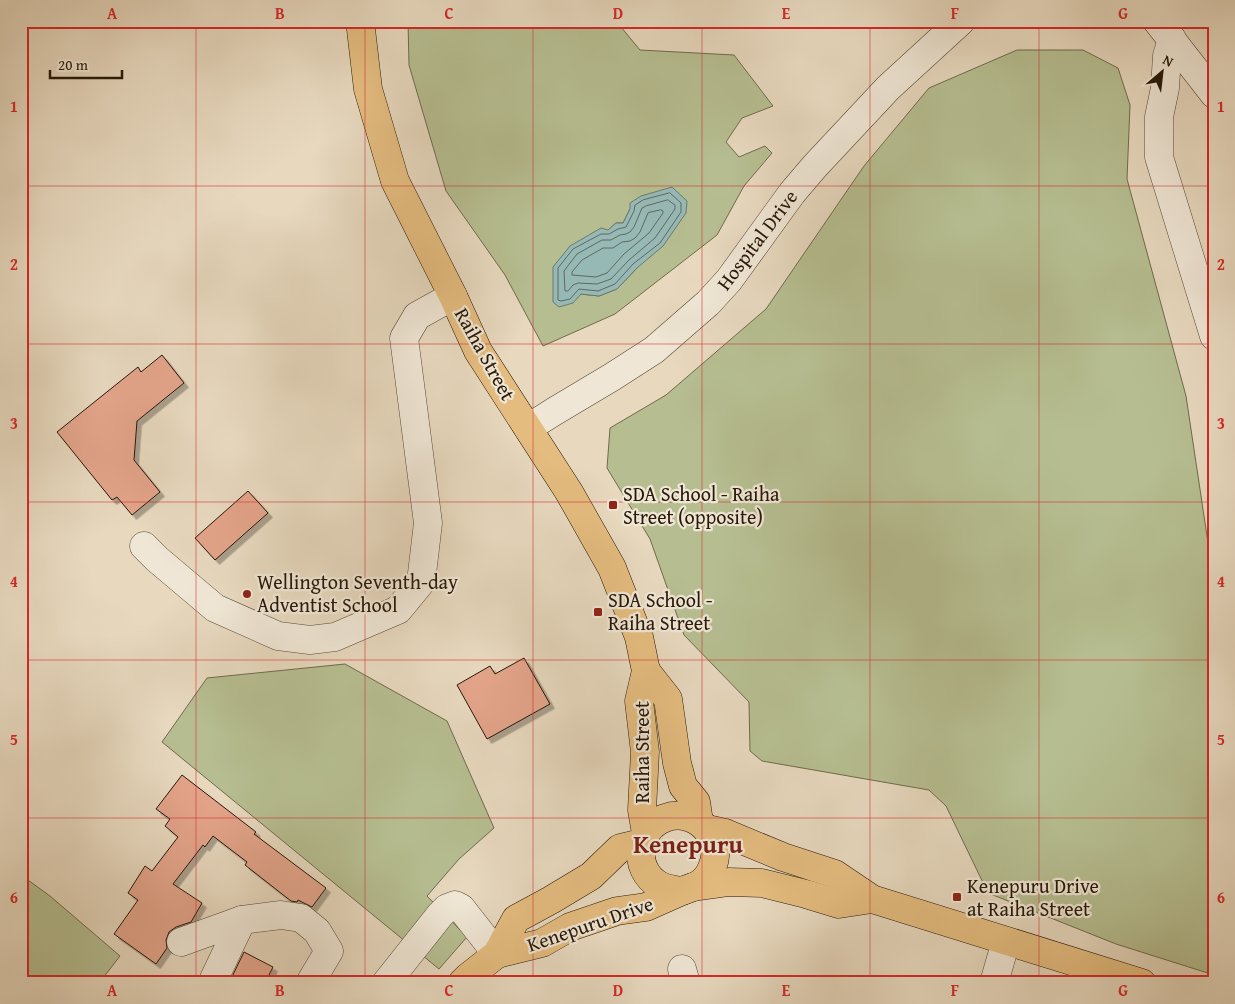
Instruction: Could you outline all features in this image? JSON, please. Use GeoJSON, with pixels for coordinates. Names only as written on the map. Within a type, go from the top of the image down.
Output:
{"type":"FeatureCollection","features":[{"type":"Feature","properties":{"kind":"main road","name":"Raiha Street"},"geometry":{"type":"LineString","coordinates":[[360,21],[368,89],[394,181],[453,296],[478,351],[569,492],[612,568],[639,637],[646,671],[639,701],[646,752],[642,810],[644,838]]}},
{"type":"Feature","properties":{"kind":"main road","name":"Raiha Street"},"geometry":{"type":"LineString","coordinates":[[646,671],[668,699],[677,763],[683,786],[696,802],[703,826]]}},
{"type":"Feature","properties":{"kind":"main road","name":"Kenepuru Drive"},"geometry":{"type":"LineString","coordinates":[[872,899],[839,904],[762,884],[729,882],[670,890],[658,885],[649,878],[643,867],[640,855],[644,838],[654,824],[676,815],[689,817],[703,826],[725,832],[783,857],[835,874],[872,899],[1142,983]]}},
{"type":"Feature","properties":{"kind":"main road","name":"Kenepuru Drive"},"geometry":{"type":"LineString","coordinates":[[497,954],[542,944],[570,927],[617,911],[646,906],[703,881],[715,861],[716,850],[713,839],[703,826]]}},
{"type":"Feature","properties":{"kind":"main road","name":"Kenepuru Drive"},"geometry":{"type":"LineString","coordinates":[[462,983],[497,954],[516,919],[591,876],[620,848],[644,838]]}},
{"type":"Feature","properties":{"kind":"street","name":"Hospital Drive"},"geometry":{"type":"LineString","coordinates":[[528,428],[654,350],[708,303],[729,280],[792,193],[838,140],[888,88],[961,21]]}},
{"type":"Feature","properties":{"kind":"street"},"geometry":{"type":"LineString","coordinates":[[1164,30],[1214,94]]}},
{"type":"Feature","properties":{"kind":"street"},"geometry":{"type":"LineString","coordinates":[[1164,30],[1167,56],[1165,88],[1159,117],[1159,157],[1214,336]]}},
{"type":"Feature","properties":{"kind":"street"},"geometry":{"type":"LineString","coordinates":[[144,546],[215,608],[278,636],[310,640],[335,637],[398,610],[421,582],[428,523],[404,338],[417,316],[453,296]]}},
{"type":"Feature","properties":{"kind":"street"},"geometry":{"type":"LineString","coordinates":[[386,983],[440,915],[447,908],[455,905],[461,908],[497,954]]}},
{"type":"Feature","properties":{"kind":"street"},"geometry":{"type":"LineString","coordinates":[[181,942],[242,920],[281,915],[301,918],[317,931],[329,951],[310,983]]}},
{"type":"Feature","properties":{"kind":"street"},"geometry":{"type":"LineString","coordinates":[[212,983],[242,920]]}},
{"type":"Feature","properties":{"kind":"street"},"geometry":{"type":"LineString","coordinates":[[994,983],[1006,941]]}},
{"type":"Feature","properties":{"kind":"green space"},"geometry":{"type":"Polygon","coordinates":[[[408,21],[616,21],[640,50],[734,55],[773,106],[742,118],[726,142],[739,157],[765,146],[772,153],[744,186],[717,235],[615,314],[543,346],[505,275],[446,191],[409,65],[408,21]],[[630,209],[623,223],[616,223],[608,230],[580,294],[599,296],[617,289],[637,268],[630,209]]]}},
{"type":"Feature","properties":{"kind":"green space"},"geometry":{"type":"Polygon","coordinates":[[[1017,50],[1083,50],[1118,68],[1130,105],[1127,179],[1186,396],[1210,556],[1214,563],[1214,975],[1116,944],[988,893],[946,806],[929,790],[762,761],[750,751],[749,702],[684,635],[650,539],[607,468],[610,428],[666,395],[766,309],[864,166],[929,88],[1017,50]]]}},
{"type":"Feature","properties":{"kind":"green space"},"geometry":{"type":"Polygon","coordinates":[[[345,664],[447,721],[494,828],[459,859],[427,896],[467,937],[439,969],[162,742],[207,678],[345,664]]]}},
{"type":"Feature","properties":{"kind":"green space"},"geometry":{"type":"Polygon","coordinates":[[[21,875],[50,896],[120,956],[99,983],[21,983],[21,875]]]}},
{"type":"Feature","properties":{"kind":"water"},"geometry":{"type":"Polygon","coordinates":[[[672,187],[687,201],[686,213],[663,246],[637,268],[617,289],[599,296],[581,294],[573,303],[559,307],[553,302],[553,267],[570,246],[601,228],[608,230],[616,223],[623,223],[630,209],[630,203],[641,196],[672,187]]]}},
{"type":"Feature","properties":{"kind":"building"},"geometry":{"type":"Polygon","coordinates":[[[162,355],[184,383],[137,421],[134,460],[160,492],[132,515],[117,497],[112,500],[57,432],[138,367],[141,372],[162,355]]]}},
{"type":"Feature","properties":{"kind":"building"},"geometry":{"type":"Polygon","coordinates":[[[248,491],[268,513],[215,560],[195,538],[248,491]]]}},
{"type":"Feature","properties":{"kind":"building"},"geometry":{"type":"Polygon","coordinates":[[[524,658],[550,704],[487,739],[457,685],[490,666],[495,674],[524,658]]]}},
{"type":"Feature","properties":{"kind":"building"},"geometry":{"type":"Polygon","coordinates":[[[182,775],[256,832],[254,834],[326,888],[312,907],[298,900],[297,902],[291,901],[245,865],[247,862],[213,836],[205,847],[203,845],[173,884],[202,903],[191,922],[176,927],[169,932],[166,940],[167,948],[156,964],[114,934],[138,900],[128,893],[145,866],[152,871],[178,837],[165,826],[170,819],[156,809],[182,775]]]}},
{"type":"Feature","properties":{"kind":"building"},"geometry":{"type":"Polygon","coordinates":[[[244,952],[273,967],[265,983],[229,983],[244,952]]]}},
{"type":"Feature","properties":{"kind":"place","name":"SDA School - Raiha Street (opposite)"},"geometry":{"type":"Point","coordinates":[613,505]}},
{"type":"Feature","properties":{"kind":"place","name":"Wellington Seventh-day Adventist School"},"geometry":{"type":"Point","coordinates":[247,594]}},
{"type":"Feature","properties":{"kind":"place","name":"SDA School - Raiha Street"},"geometry":{"type":"Point","coordinates":[598,612]}},
{"type":"Feature","properties":{"kind":"place","name":"Kenepuru Drive at Raiha Street"},"geometry":{"type":"Point","coordinates":[957,897]}},
{"type":"Feature","properties":{"kind":"district","name":"Kenepuru"},"geometry":{"type":"Point","coordinates":[688,844]}}]}
